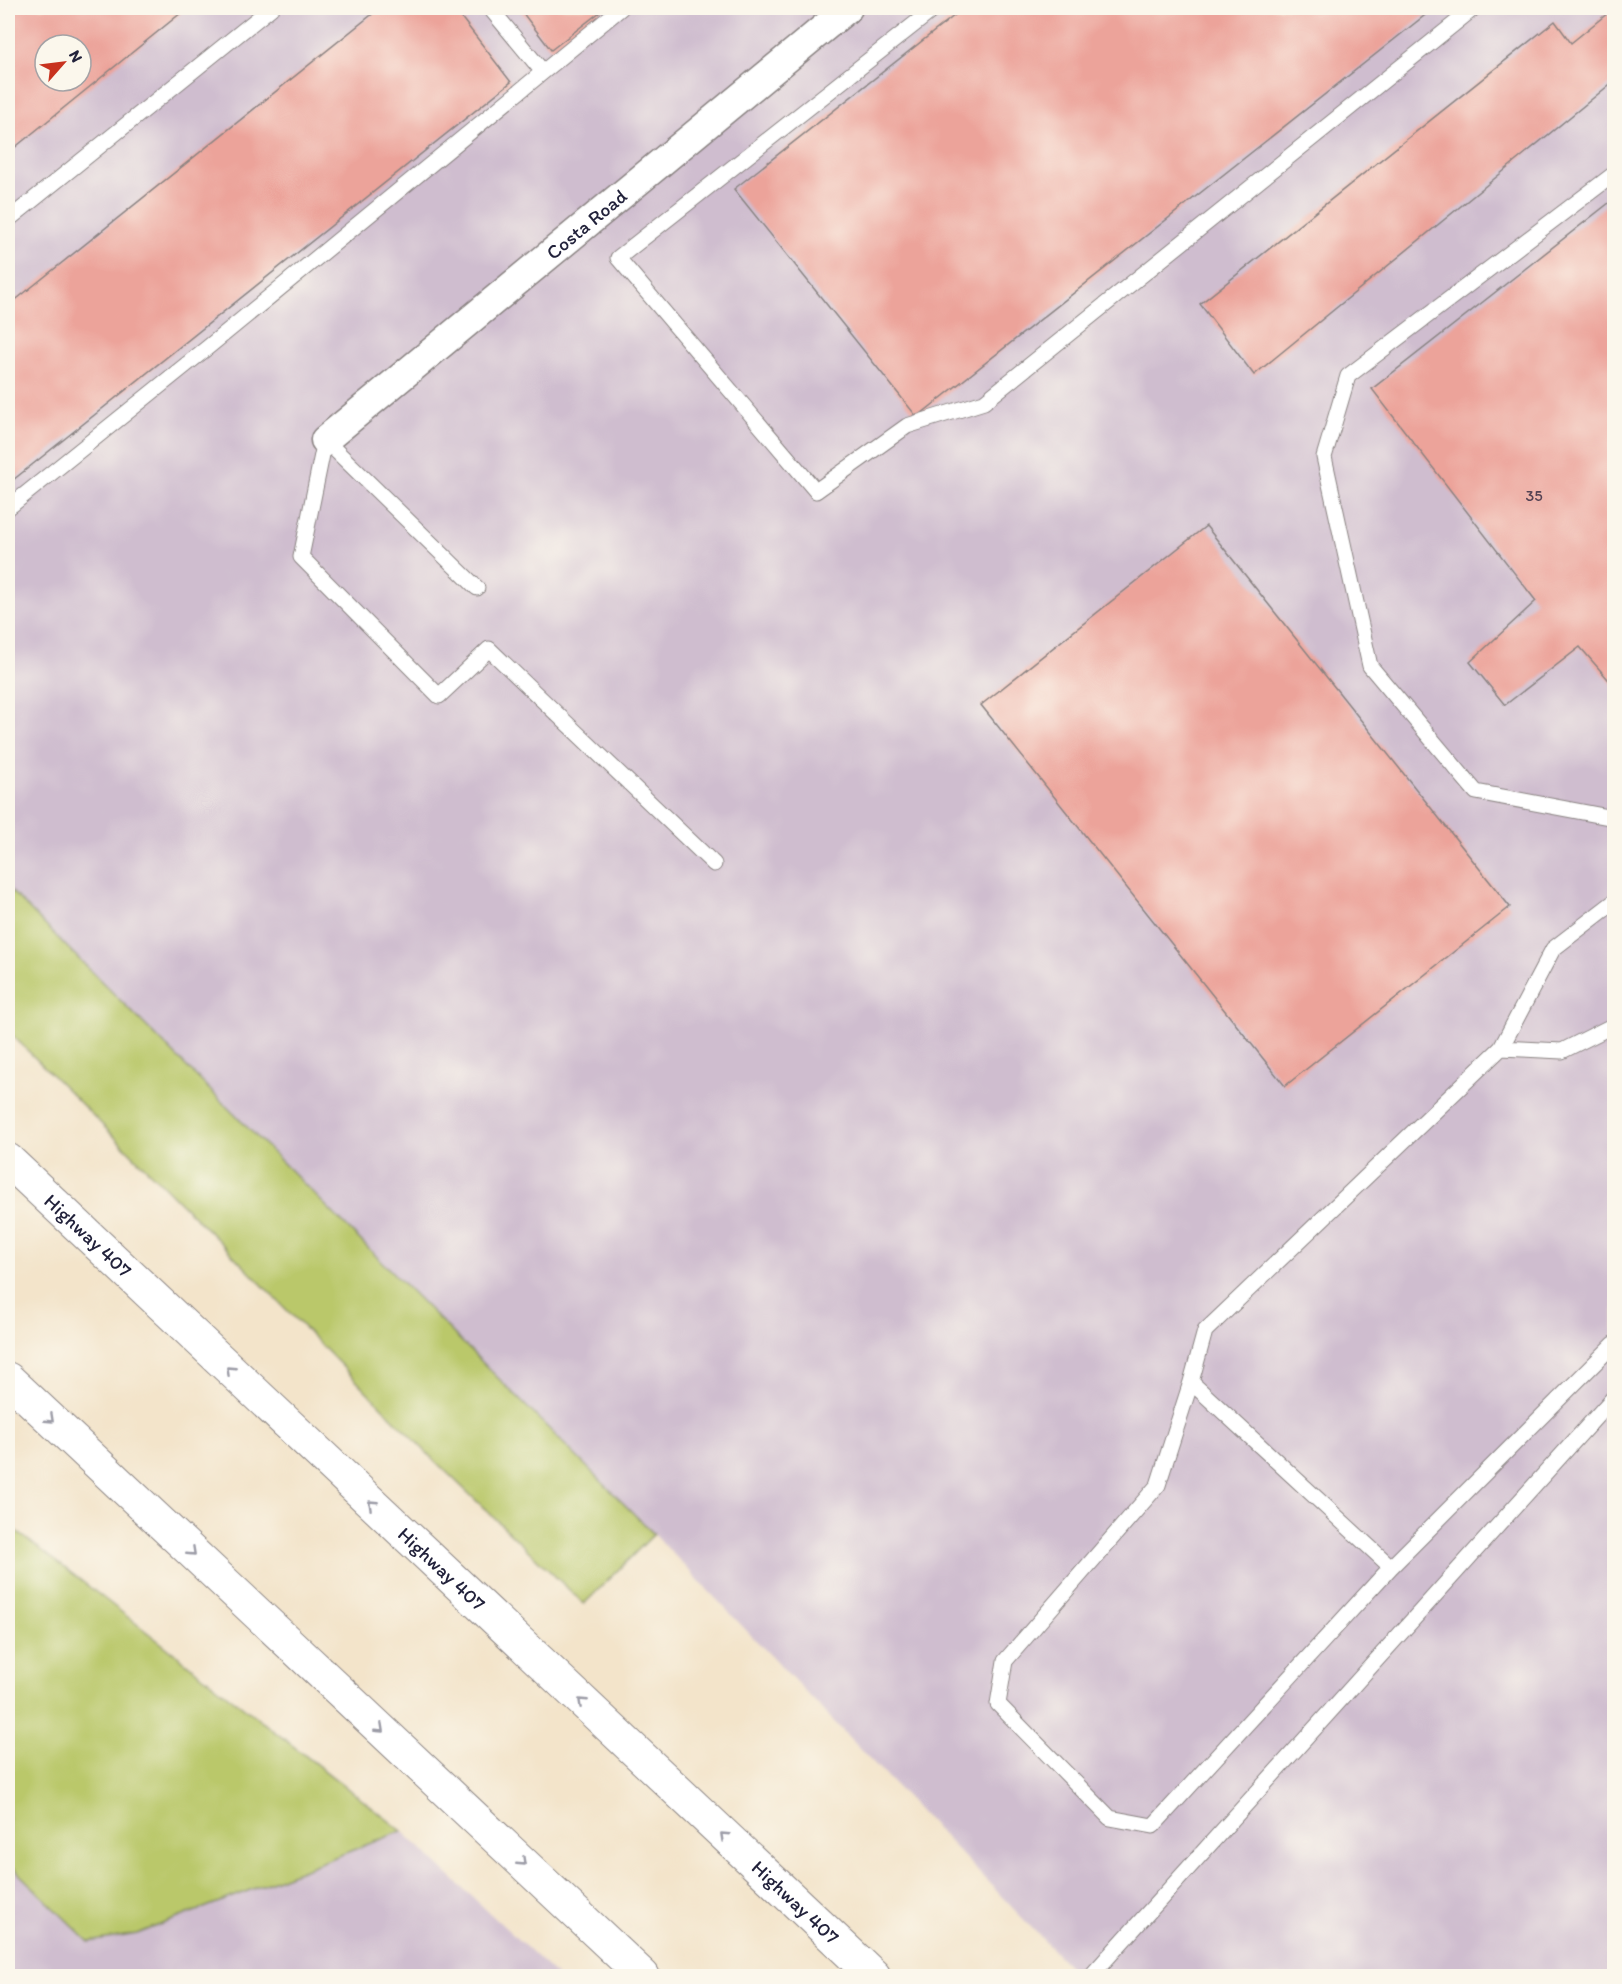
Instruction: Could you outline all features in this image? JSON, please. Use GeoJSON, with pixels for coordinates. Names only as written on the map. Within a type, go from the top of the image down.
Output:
{"type":"FeatureCollection","features":[{"type":"Feature","properties":{"kind":"highway","name":"Highway 407"},"geometry":{"type":"LineString","coordinates":[[8,1160],[874,1977]]}},
{"type":"Feature","properties":{"kind":"highway"},"geometry":{"type":"LineString","coordinates":[[8,1379],[643,1977]]}},
{"type":"Feature","properties":{"kind":"street","name":"Costa Road"},"geometry":{"type":"LineString","coordinates":[[325,440],[848,8]]}},
{"type":"Feature","properties":{"kind":"lane"},"geometry":{"type":"LineString","coordinates":[[8,219],[271,8]]}},
{"type":"Feature","properties":{"kind":"lane"},"geometry":{"type":"LineString","coordinates":[[490,8],[543,72]]}},
{"type":"Feature","properties":{"kind":"lane"},"geometry":{"type":"LineString","coordinates":[[8,508],[621,8]]}},
{"type":"Feature","properties":{"kind":"lane"},"geometry":{"type":"LineString","coordinates":[[934,8],[618,258],[816,491],[907,426],[984,402],[1474,8]]}},
{"type":"Feature","properties":{"kind":"lane"},"geometry":{"type":"LineString","coordinates":[[1614,174],[1348,376],[1324,457],[1370,666],[1476,792],[1614,818]]}},
{"type":"Feature","properties":{"kind":"lane"},"geometry":{"type":"LineString","coordinates":[[325,440],[477,588]]}},
{"type":"Feature","properties":{"kind":"lane"},"geometry":{"type":"LineString","coordinates":[[325,440],[301,557],[439,696],[489,649],[714,864]]}},
{"type":"Feature","properties":{"kind":"lane"},"geometry":{"type":"LineString","coordinates":[[1614,902],[1553,949],[1502,1048],[1204,1331],[1191,1382],[1158,1485],[1005,1661],[998,1704],[1110,1818],[1153,1826],[1391,1567],[1614,1344]]}},
{"type":"Feature","properties":{"kind":"lane"},"geometry":{"type":"LineString","coordinates":[[1502,1048],[1562,1051],[1614,1025]]}},
{"type":"Feature","properties":{"kind":"lane"},"geometry":{"type":"LineString","coordinates":[[1191,1382],[1391,1567]]}},
{"type":"Feature","properties":{"kind":"lane"},"geometry":{"type":"LineString","coordinates":[[1091,1977],[1614,1397]]}},
{"type":"Feature","properties":{"kind":"shaded area"},"geometry":{"type":"Polygon","coordinates":[[[8,8],[1614,8],[1614,1976],[1078,1976],[654,1534],[8,890],[8,8]]]}},
{"type":"Feature","properties":{"kind":"shaded area"},"geometry":{"type":"Polygon","coordinates":[[[402,1831],[557,1976],[8,1976],[8,1863],[89,1942],[137,1934],[402,1831]]]}},
{"type":"Feature","properties":{"kind":"green space"},"geometry":{"type":"Polygon","coordinates":[[[8,888],[654,1534],[584,1604],[435,1461],[8,1031],[8,888]]]}},
{"type":"Feature","properties":{"kind":"green space"},"geometry":{"type":"Polygon","coordinates":[[[8,1525],[402,1831],[137,1934],[89,1942],[8,1863],[8,1525]]]}},
{"type":"Feature","properties":{"kind":"building"},"geometry":{"type":"Polygon","coordinates":[[[8,8],[187,8],[93,84],[93,33],[33,33],[33,93],[82,93],[8,153],[8,8]]]}},
{"type":"Feature","properties":{"kind":"building"},"geometry":{"type":"Polygon","coordinates":[[[380,8],[454,8],[511,82],[8,484],[8,306],[380,8]]]}},
{"type":"Feature","properties":{"kind":"building"},"geometry":{"type":"Polygon","coordinates":[[[519,8],[605,8],[551,50],[519,8]]]}},
{"type":"Feature","properties":{"kind":"building"},"geometry":{"type":"Polygon","coordinates":[[[964,8],[1434,8],[917,417],[734,189],[964,8]]]}},
{"type":"Feature","properties":{"kind":"building"},"geometry":{"type":"Polygon","coordinates":[[[1614,8],[1614,81],[1254,375],[1200,304],[1555,21],[1571,43],[1614,8]]]}},
{"type":"Feature","properties":{"kind":"building"},"geometry":{"type":"Polygon","coordinates":[[[1614,199],[1614,686],[1580,647],[1505,705],[1470,662],[1536,601],[1372,389],[1614,199]]]}},
{"type":"Feature","properties":{"kind":"building"},"geometry":{"type":"Polygon","coordinates":[[[1206,526],[1510,907],[1285,1086],[981,705],[1206,526]]]}}]}
